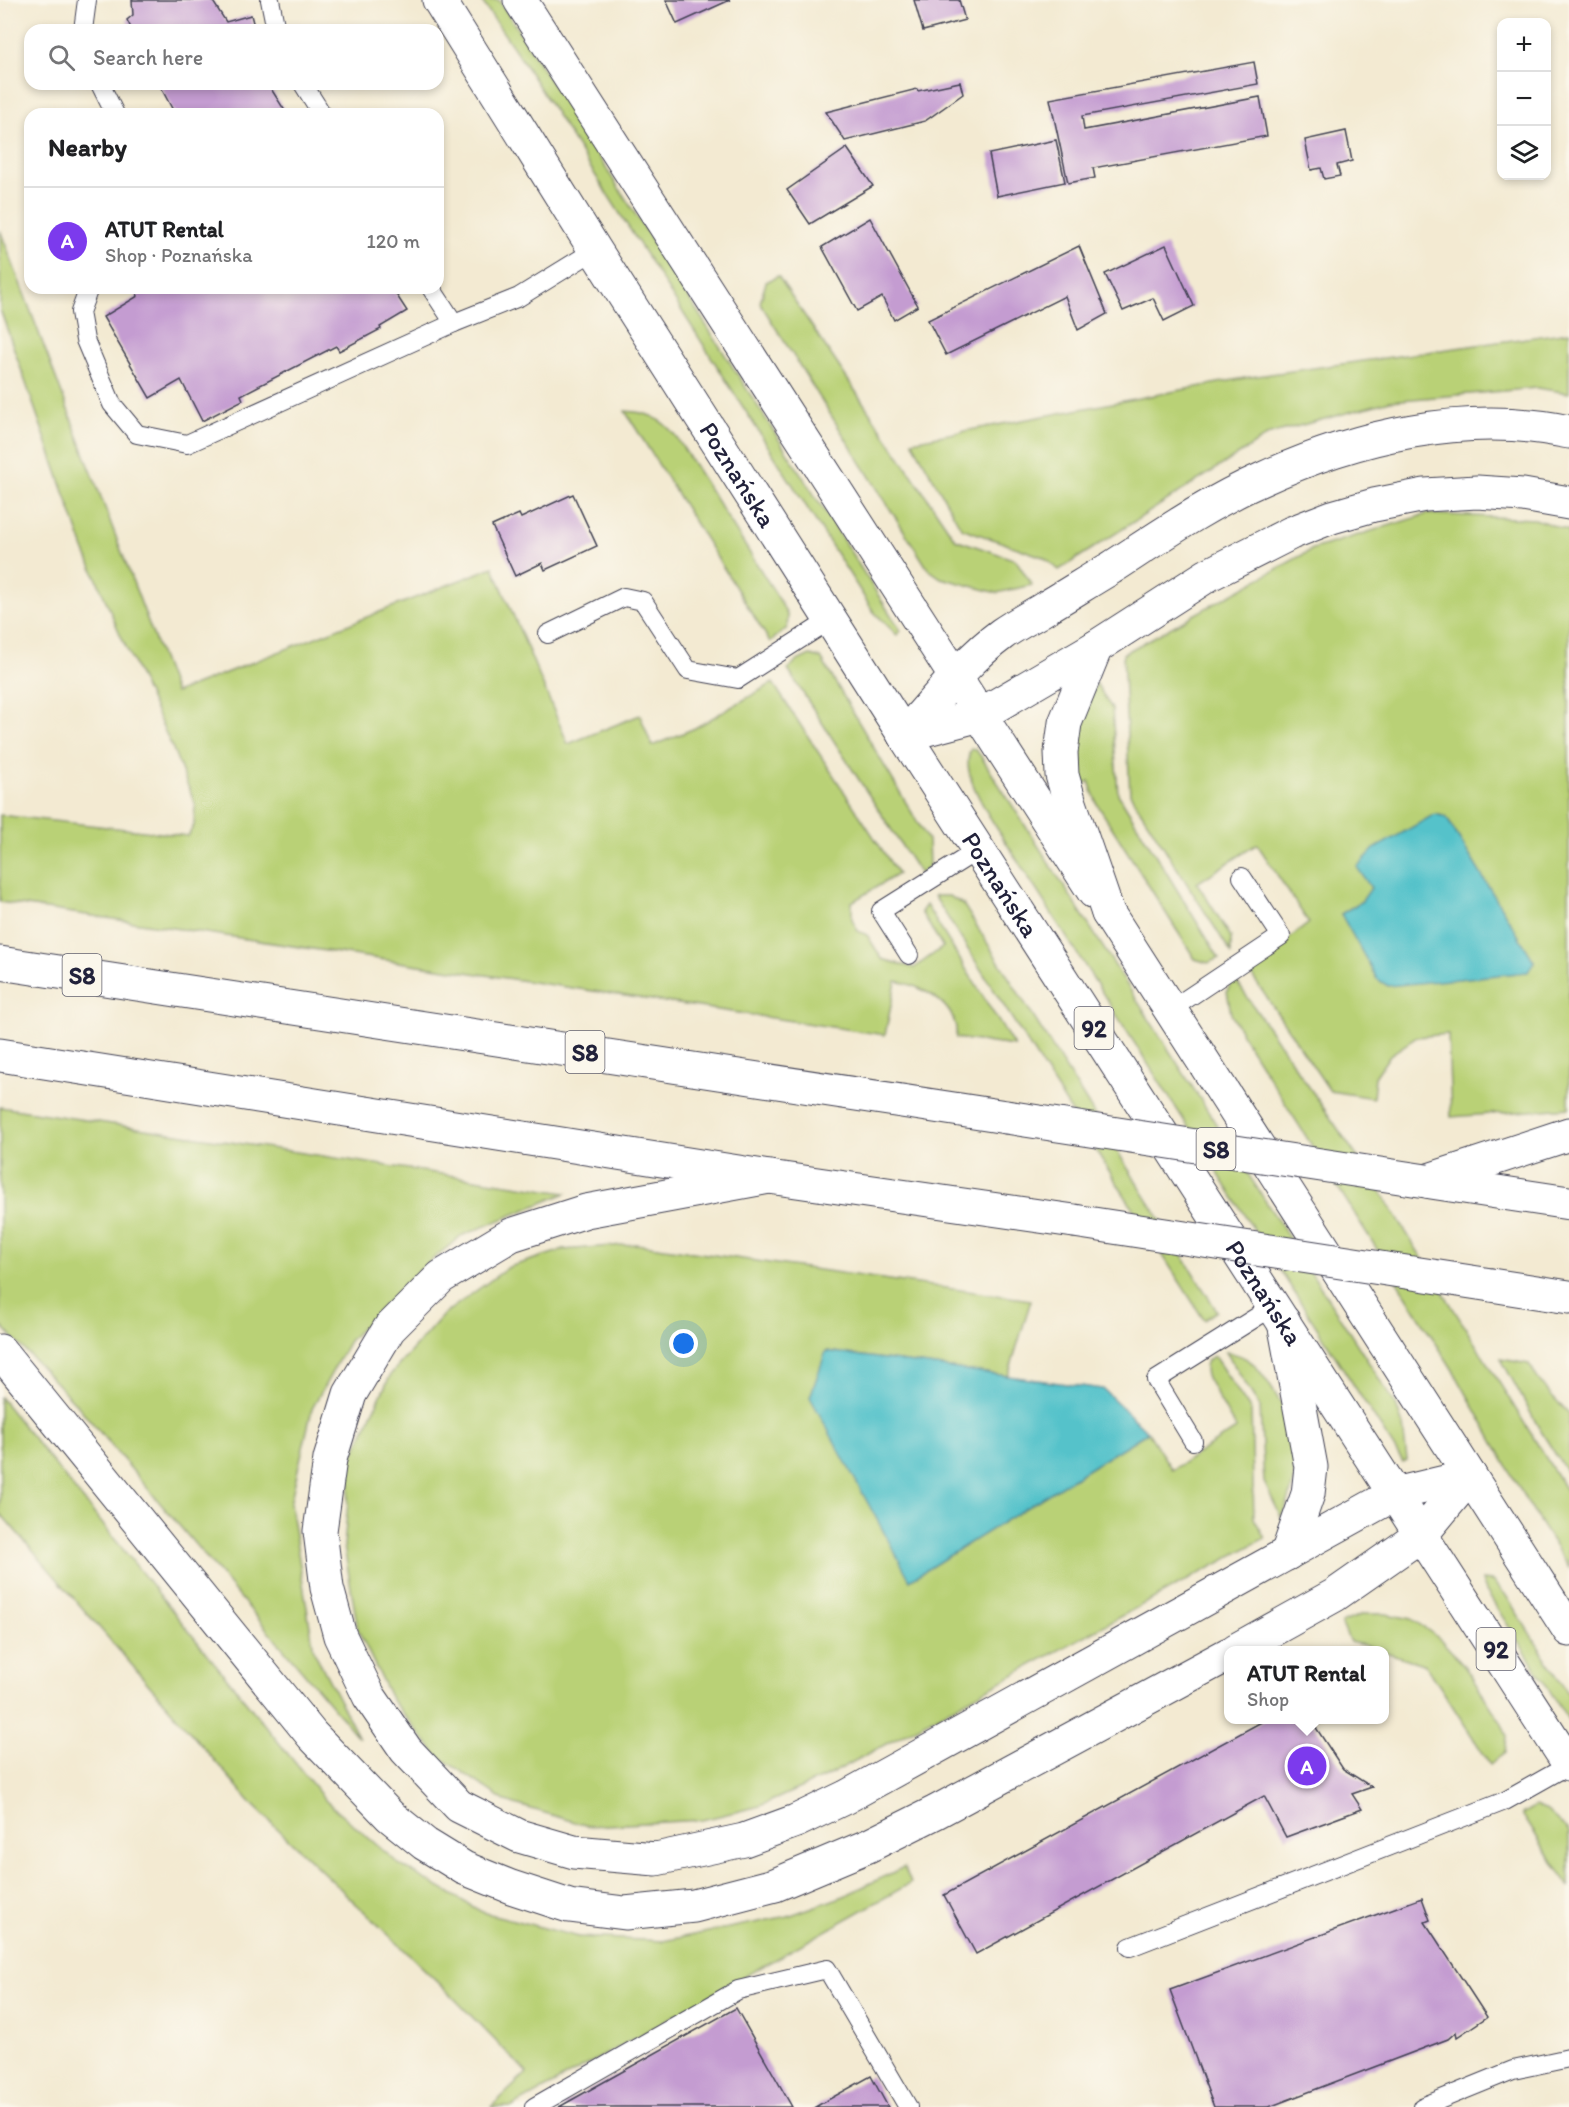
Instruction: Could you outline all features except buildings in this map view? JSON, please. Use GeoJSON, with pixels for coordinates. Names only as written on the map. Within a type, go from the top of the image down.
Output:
{"type":"FeatureCollection","features":[{"type":"Feature","properties":{"kind":"main road","name":"Poznańska"},"geometry":{"type":"LineString","coordinates":[[439,0],[830,620],[1569,1765]]}},
{"type":"Feature","properties":{"kind":"main road"},"geometry":{"type":"LineString","coordinates":[[520,0],[1569,1629]]}},
{"type":"Feature","properties":{"kind":"main road"},"geometry":{"type":"LineString","coordinates":[[904,735],[956,677],[1002,634],[1195,515],[1258,480],[1325,453],[1384,436],[1444,427],[1539,426],[1569,432]]}},
{"type":"Feature","properties":{"kind":"main road"},"geometry":{"type":"LineString","coordinates":[[904,735],[980,715],[1096,647],[1208,575],[1291,534],[1332,517],[1374,505],[1425,495],[1477,492],[1523,495],[1569,504]]}},
{"type":"Feature","properties":{"kind":"main road"},"geometry":{"type":"LineString","coordinates":[[1096,647],[1065,723],[1061,752],[1062,775],[1108,913]]}},
{"type":"Feature","properties":{"kind":"main road","name":"S8"},"geometry":{"type":"LineString","coordinates":[[0,963],[1569,1203]]}},
{"type":"Feature","properties":{"kind":"main road"},"geometry":{"type":"LineString","coordinates":[[0,1055],[769,1177],[1569,1297]]}},
{"type":"Feature","properties":{"kind":"main road"},"geometry":{"type":"LineString","coordinates":[[1426,1181],[1569,1134]]}},
{"type":"Feature","properties":{"kind":"main road"},"geometry":{"type":"LineString","coordinates":[[769,1177],[586,1211],[511,1235],[441,1277],[389,1329],[350,1394],[330,1459],[320,1531],[327,1588],[340,1636],[369,1696],[406,1750],[459,1806],[519,1836],[573,1852],[656,1859],[744,1840],[796,1821],[846,1797],[1395,1494],[1470,1476]]}},
{"type":"Feature","properties":{"kind":"main road"},"geometry":{"type":"LineString","coordinates":[[1279,1314],[1311,1467],[1308,1494],[1287,1554]]}},
{"type":"Feature","properties":{"kind":"main road"},"geometry":{"type":"LineString","coordinates":[[0,1351],[312,1735],[390,1816],[425,1844],[464,1868],[511,1887],[569,1906],[625,1913],[694,1906],[775,1885],[868,1846],[936,1812],[1224,1657]]}},
{"type":"Feature","properties":{"kind":"main road"},"geometry":{"type":"LineString","coordinates":[[1243,1646],[1335,1595],[1421,1535],[1470,1476]]}},
{"type":"Feature","properties":{"kind":"lane"},"geometry":{"type":"LineString","coordinates":[[85,24],[87,0]]}},
{"type":"Feature","properties":{"kind":"lane"},"geometry":{"type":"LineString","coordinates":[[270,0],[275,24]]}},
{"type":"Feature","properties":{"kind":"lane"},"geometry":{"type":"LineString","coordinates":[[103,90],[112,108]]}},
{"type":"Feature","properties":{"kind":"lane"},"geometry":{"type":"LineString","coordinates":[[307,90],[318,108]]}},
{"type":"Feature","properties":{"kind":"lane"},"geometry":{"type":"LineString","coordinates":[[87,294],[80,312],[85,340],[112,404],[137,434],[187,444],[453,323],[519,297],[596,250]]}},
{"type":"Feature","properties":{"kind":"lane"},"geometry":{"type":"LineString","coordinates":[[435,294],[453,323]]}},
{"type":"Feature","properties":{"kind":"lane"},"geometry":{"type":"LineString","coordinates":[[548,634],[624,597],[643,602],[688,670],[738,680],[830,620]]}},
{"type":"Feature","properties":{"kind":"lane"},"geometry":{"type":"LineString","coordinates":[[909,955],[881,910],[978,850]]}},
{"type":"Feature","properties":{"kind":"lane"},"geometry":{"type":"LineString","coordinates":[[1170,1010],[1281,936],[1242,877]]}},
{"type":"Feature","properties":{"kind":"lane"},"geometry":{"type":"LineString","coordinates":[[1193,1441],[1155,1380],[1279,1314]]}},
{"type":"Feature","properties":{"kind":"lane"},"geometry":{"type":"LineString","coordinates":[[1130,1947],[1505,1801],[1569,1765]]}},
{"type":"Feature","properties":{"kind":"lane"},"geometry":{"type":"LineString","coordinates":[[534,2107],[738,1989],[827,1970],[908,2107]]}},
{"type":"Feature","properties":{"kind":"lane"},"geometry":{"type":"LineString","coordinates":[[1422,2107],[1513,2070],[1569,2058]]}},
{"type":"Feature","properties":{"kind":"green space"},"geometry":{"type":"Polygon","coordinates":[[[481,0],[499,0],[901,631],[897,635],[873,611],[522,60],[481,0]]]}},
{"type":"Feature","properties":{"kind":"green space"},"geometry":{"type":"Polygon","coordinates":[[[0,230],[175,693],[493,567],[568,744],[640,715],[652,746],[695,728],[773,683],[898,874],[852,902],[852,919],[858,931],[867,935],[882,959],[914,968],[943,947],[921,912],[926,905],[1014,1046],[956,1038],[956,1027],[952,1015],[939,1001],[923,990],[896,981],[885,1035],[0,902],[0,815],[188,836],[194,825],[195,804],[84,549],[0,309],[0,230]]]}},
{"type":"Feature","properties":{"kind":"green space"},"geometry":{"type":"Polygon","coordinates":[[[778,276],[955,539],[1016,560],[1032,585],[997,593],[941,578],[928,569],[760,303],[766,282],[778,276]]]}},
{"type":"Feature","properties":{"kind":"green space"},"geometry":{"type":"Polygon","coordinates":[[[1569,332],[1569,393],[1537,388],[1390,401],[1270,434],[1059,570],[1043,557],[961,528],[912,441],[1250,377],[1569,332]]]}},
{"type":"Feature","properties":{"kind":"green space"},"geometry":{"type":"Polygon","coordinates":[[[625,411],[653,417],[675,435],[779,599],[788,617],[787,628],[770,642],[625,411]]]}},
{"type":"Feature","properties":{"kind":"green space"},"geometry":{"type":"Polygon","coordinates":[[[1427,514],[1535,519],[1569,531],[1569,1108],[1451,1117],[1448,1034],[1417,1037],[1390,1055],[1375,1077],[1373,1098],[1330,1091],[1248,970],[1309,923],[1257,844],[1197,883],[1231,937],[1231,953],[1130,794],[1123,654],[1313,549],[1427,514]],[[1436,814],[1362,901],[1341,914],[1534,962],[1446,817],[1436,814]]]}},
{"type":"Feature","properties":{"kind":"green space"},"geometry":{"type":"Polygon","coordinates":[[[810,655],[821,658],[928,840],[929,866],[920,874],[788,670],[795,662],[810,655]]]}},
{"type":"Feature","properties":{"kind":"green space"},"geometry":{"type":"Polygon","coordinates":[[[1096,683],[1112,709],[1118,794],[1219,958],[1208,963],[1195,959],[1097,804],[1089,781],[1082,786],[1082,733],[1087,708],[1096,683]]]}},
{"type":"Feature","properties":{"kind":"green space"},"geometry":{"type":"Polygon","coordinates":[[[971,749],[976,750],[980,755],[1396,1405],[1403,1426],[1407,1460],[1403,1462],[989,816],[972,783],[968,765],[971,749]]]}},
{"type":"Feature","properties":{"kind":"green space"},"geometry":{"type":"Polygon","coordinates":[[[934,896],[949,896],[963,904],[1217,1311],[1204,1320],[934,896]]]}},
{"type":"Feature","properties":{"kind":"green space"},"geometry":{"type":"Polygon","coordinates":[[[1234,978],[1378,1187],[1569,1495],[1569,1568],[1527,1502],[1456,1375],[1246,1041],[1231,1014],[1227,991],[1234,978]]]}},
{"type":"Feature","properties":{"kind":"green space"},"geometry":{"type":"Polygon","coordinates":[[[0,1107],[566,1193],[461,1236],[414,1275],[349,1341],[312,1409],[290,1504],[314,1651],[359,1738],[77,1405],[0,1324],[0,1107]]]}},
{"type":"Feature","properties":{"kind":"green space"},"geometry":{"type":"Polygon","coordinates":[[[636,1244],[1031,1300],[1008,1376],[826,1351],[910,1580],[1148,1432],[1172,1470],[1236,1429],[1206,1376],[1206,1364],[1214,1356],[1251,1411],[1254,1518],[1265,1538],[829,1775],[760,1806],[702,1820],[588,1826],[505,1801],[437,1755],[391,1699],[358,1630],[344,1546],[352,1457],[391,1374],[444,1314],[509,1267],[563,1250],[636,1244]]]}},
{"type":"Feature","properties":{"kind":"green space"},"geometry":{"type":"Polygon","coordinates":[[[1226,1352],[1242,1356],[1253,1363],[1281,1403],[1292,1426],[1295,1453],[1294,1476],[1286,1508],[1281,1517],[1264,1482],[1260,1407],[1226,1352]]]}},
{"type":"Feature","properties":{"kind":"green space"},"geometry":{"type":"Polygon","coordinates":[[[1501,1359],[1529,1364],[1547,1391],[1569,1413],[1569,1476],[1539,1428],[1501,1359]]]}},
{"type":"Feature","properties":{"kind":"green space"},"geometry":{"type":"Polygon","coordinates":[[[0,1397],[326,1801],[400,1865],[482,1912],[579,1937],[663,1941],[788,1916],[844,1896],[904,1867],[911,1883],[512,2107],[491,2107],[527,2073],[441,1985],[254,1806],[0,1513],[0,1397]]]}},
{"type":"Feature","properties":{"kind":"green space"},"geometry":{"type":"Polygon","coordinates":[[[1482,1580],[1492,1581],[1505,1594],[1569,1695],[1569,1721],[1486,1591],[1482,1580]]]}},
{"type":"Feature","properties":{"kind":"green space"},"geometry":{"type":"Polygon","coordinates":[[[1363,1614],[1386,1614],[1412,1619],[1440,1639],[1463,1664],[1501,1722],[1507,1736],[1505,1753],[1490,1764],[1426,1665],[1389,1653],[1389,1646],[1368,1646],[1350,1642],[1341,1623],[1363,1614]]]}},
{"type":"Feature","properties":{"kind":"green space"},"geometry":{"type":"Polygon","coordinates":[[[1535,1806],[1547,1811],[1569,1831],[1569,1887],[1522,1814],[1535,1806]]]}},
{"type":"Feature","properties":{"kind":"water"},"geometry":{"type":"Polygon","coordinates":[[[1435,814],[1446,817],[1534,961],[1528,972],[1388,986],[1377,979],[1341,914],[1362,901],[1371,888],[1357,867],[1374,849],[1435,814]]]}},
{"type":"Feature","properties":{"kind":"water"},"geometry":{"type":"Polygon","coordinates":[[[826,1351],[1103,1389],[1148,1432],[910,1580],[810,1397],[826,1351]]]}},
{"type":"Feature","properties":{"kind":"place","name":"ATUT Rental"},"geometry":{"type":"Point","coordinates":[1307,1766]}}]}
